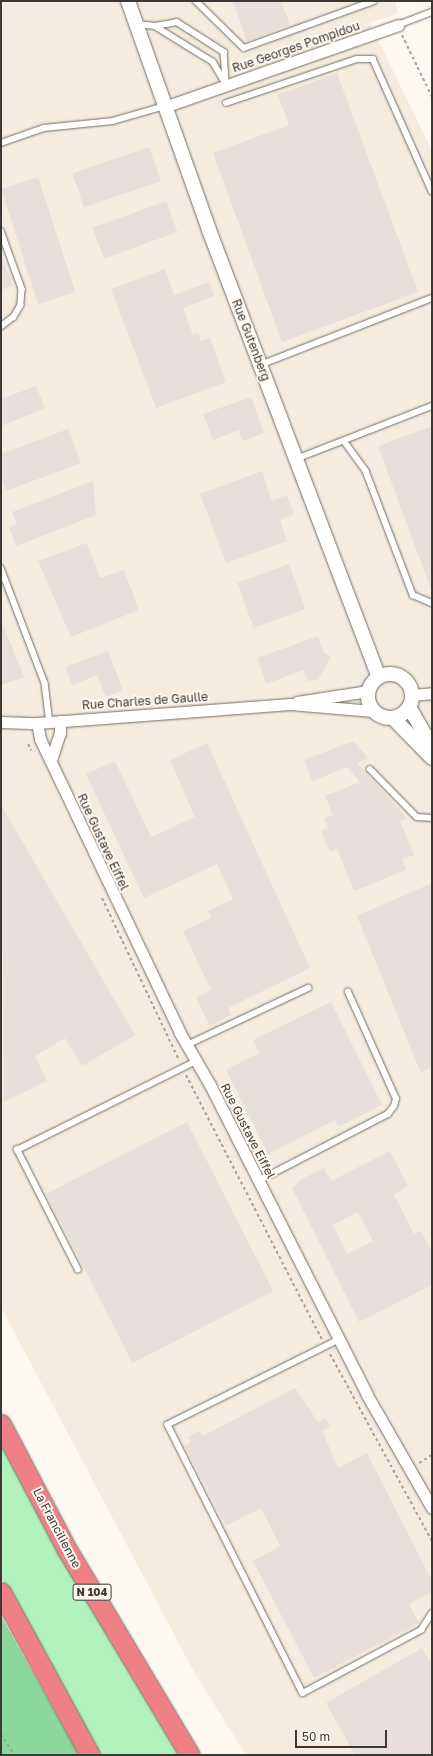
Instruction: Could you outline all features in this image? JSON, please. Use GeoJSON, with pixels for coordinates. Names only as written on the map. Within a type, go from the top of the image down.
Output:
{"type":"FeatureCollection","features":[{"type":"Feature","properties":{"kind":"highway","name":"La Francilienne"},"geometry":{"type":"LineString","coordinates":[[1,1424],[74,1561],[190,1755]]}},
{"type":"Feature","properties":{"kind":"highway"},"geometry":{"type":"LineString","coordinates":[[1,1592],[90,1755]]}},
{"type":"Feature","properties":{"kind":"street","name":"Rue Gutenberg"},"geometry":{"type":"LineString","coordinates":[[128,1],[168,106],[260,365],[379,677]]}},
{"type":"Feature","properties":{"kind":"street","name":"Rue Georges Pompidou"},"geometry":{"type":"LineString","coordinates":[[168,106],[226,84],[398,25]]}},
{"type":"Feature","properties":{"kind":"street"},"geometry":{"type":"LineString","coordinates":[[432,747],[420,732],[410,701],[406,682],[399,677],[379,677],[368,691],[373,711],[393,718],[432,758]]}},
{"type":"Feature","properties":{"kind":"street","name":"Rue Charles de Gaulle"},"geometry":{"type":"LineString","coordinates":[[1,722],[37,723],[290,704],[368,691]]}},
{"type":"Feature","properties":{"kind":"street"},"geometry":{"type":"LineString","coordinates":[[393,718],[410,701],[432,692]]}},
{"type":"Feature","properties":{"kind":"street","name":"Rue Charles de Gaulle"},"geometry":{"type":"LineString","coordinates":[[290,704],[373,711]]}},
{"type":"Feature","properties":{"kind":"street"},"geometry":{"type":"LineString","coordinates":[[51,760],[60,733],[55,721]]}},
{"type":"Feature","properties":{"kind":"street","name":"Rue Gustave Eiffel"},"geometry":{"type":"LineString","coordinates":[[37,723],[40,739],[187,1045],[339,1340],[432,1508]]}},
{"type":"Feature","properties":{"kind":"lane"},"geometry":{"type":"LineString","coordinates":[[196,1],[244,48],[374,1]]}},
{"type":"Feature","properties":{"kind":"lane","name":"Rue Georges Pompidou"},"geometry":{"type":"LineString","coordinates":[[398,25],[432,12]]}},
{"type":"Feature","properties":{"kind":"lane"},"geometry":{"type":"LineString","coordinates":[[137,24],[156,26],[177,22],[224,52],[226,84]]}},
{"type":"Feature","properties":{"kind":"lane"},"geometry":{"type":"LineString","coordinates":[[156,26],[213,62],[226,84]]}},
{"type":"Feature","properties":{"kind":"lane"},"geometry":{"type":"LineString","coordinates":[[226,103],[357,59],[373,59],[432,191]]}},
{"type":"Feature","properties":{"kind":"lane"},"geometry":{"type":"LineString","coordinates":[[1,143],[44,128],[113,121],[168,106]]}},
{"type":"Feature","properties":{"kind":"lane"},"geometry":{"type":"LineString","coordinates":[[1,231],[22,289],[21,305],[14,317],[1,327]]}},
{"type":"Feature","properties":{"kind":"lane"},"geometry":{"type":"LineString","coordinates":[[260,365],[432,298]]}},
{"type":"Feature","properties":{"kind":"lane"},"geometry":{"type":"LineString","coordinates":[[296,459],[345,442],[432,406]]}},
{"type":"Feature","properties":{"kind":"lane"},"geometry":{"type":"LineString","coordinates":[[345,442],[366,471],[413,595],[432,603]]}},
{"type":"Feature","properties":{"kind":"lane"},"geometry":{"type":"LineString","coordinates":[[1,568],[45,683],[55,721]]}},
{"type":"Feature","properties":{"kind":"lane"},"geometry":{"type":"LineString","coordinates":[[370,768],[417,817],[432,818]]}},
{"type":"Feature","properties":{"kind":"lane"},"geometry":{"type":"LineString","coordinates":[[187,1045],[308,988]]}},
{"type":"Feature","properties":{"kind":"lane"},"geometry":{"type":"LineString","coordinates":[[258,1181],[388,1114],[394,1106],[396,1099],[348,992]]}},
{"type":"Feature","properties":{"kind":"lane"},"geometry":{"type":"LineString","coordinates":[[78,1270],[17,1150],[196,1061]]}},
{"type":"Feature","properties":{"kind":"lane"},"geometry":{"type":"LineString","coordinates":[[339,1340],[168,1425],[303,1693],[421,1630],[432,1613]]}},
{"type":"Feature","properties":{"kind":"path"},"geometry":{"type":"LineString","coordinates":[[398,25],[432,97]]}},
{"type":"Feature","properties":{"kind":"path"},"geometry":{"type":"LineString","coordinates":[[28,744],[35,757]]}},
{"type":"Feature","properties":{"kind":"path"},"geometry":{"type":"LineString","coordinates":[[99,892],[182,1067],[326,1347],[432,1541]]}},
{"type":"Feature","properties":{"kind":"path"},"geometry":{"type":"LineString","coordinates":[[409,1468],[432,1455]]}},
{"type":"Feature","properties":{"kind":"path"},"geometry":{"type":"LineString","coordinates":[[1,1734],[14,1755]]}},
{"type":"Feature","properties":{"kind":"shaded area"},"geometry":{"type":"Polygon","coordinates":[[[1,1],[395,1],[398,13],[370,23],[432,151],[432,1755],[246,1755],[194,1672],[1,1307],[1,1]]]}},
{"type":"Feature","properties":{"kind":"green space"},"geometry":{"type":"Polygon","coordinates":[[[1,1439],[181,1755],[98,1755],[1,1577],[1,1439]]]}},
{"type":"Feature","properties":{"kind":"green space"},"geometry":{"type":"Polygon","coordinates":[[[1,1616],[79,1755],[1,1755],[1,1616]]]}},
{"type":"Feature","properties":{"kind":"building"},"geometry":{"type":"Polygon","coordinates":[[[233,1],[281,1],[290,25],[247,41],[233,1]]]}},
{"type":"Feature","properties":{"kind":"building"},"geometry":{"type":"Polygon","coordinates":[[[337,73],[418,292],[282,342],[213,153],[289,125],[278,95],[337,73]]]}},
{"type":"Feature","properties":{"kind":"building"},"geometry":{"type":"Polygon","coordinates":[[[149,147],[161,181],[84,207],[72,173],[149,147]]]}},
{"type":"Feature","properties":{"kind":"building"},"geometry":{"type":"Polygon","coordinates":[[[38,177],[75,292],[38,304],[1,189],[38,177]]]}},
{"type":"Feature","properties":{"kind":"building"},"geometry":{"type":"Polygon","coordinates":[[[166,201],[177,232],[104,259],[93,228],[166,201]]]}},
{"type":"Feature","properties":{"kind":"building"},"geometry":{"type":"Polygon","coordinates":[[[1,256],[13,285],[1,290],[1,256]]]}},
{"type":"Feature","properties":{"kind":"building"},"geometry":{"type":"Polygon","coordinates":[[[165,269],[174,295],[209,282],[214,296],[183,308],[193,335],[198,333],[201,341],[210,338],[226,382],[156,408],[111,289],[165,269]]]}},
{"type":"Feature","properties":{"kind":"building"},"geometry":{"type":"Polygon","coordinates":[[[36,386],[45,408],[1,426],[1,399],[36,386]]]}},
{"type":"Feature","properties":{"kind":"building"},"geometry":{"type":"Polygon","coordinates":[[[251,397],[264,433],[243,441],[239,430],[213,440],[203,414],[251,397]]]}},
{"type":"Feature","properties":{"kind":"building"},"geometry":{"type":"Polygon","coordinates":[[[432,426],[432,589],[431,589],[378,446],[432,426]]]}},
{"type":"Feature","properties":{"kind":"building"},"geometry":{"type":"Polygon","coordinates":[[[68,429],[81,463],[6,491],[1,477],[1,454],[68,429]]]}},
{"type":"Feature","properties":{"kind":"building"},"geometry":{"type":"Polygon","coordinates":[[[262,471],[272,501],[287,495],[294,514],[280,520],[287,541],[226,563],[200,494],[262,471]]]}},
{"type":"Feature","properties":{"kind":"building"},"geometry":{"type":"Polygon","coordinates":[[[93,481],[96,515],[16,546],[9,527],[17,524],[12,512],[93,481]]]}},
{"type":"Feature","properties":{"kind":"building"},"geometry":{"type":"Polygon","coordinates":[[[87,543],[100,578],[124,570],[139,610],[71,637],[38,561],[87,543]]]}},
{"type":"Feature","properties":{"kind":"building"},"geometry":{"type":"Polygon","coordinates":[[[289,564],[305,609],[254,628],[237,583],[289,564]]]}},
{"type":"Feature","properties":{"kind":"building"},"geometry":{"type":"Polygon","coordinates":[[[1,620],[24,677],[1,685],[1,620]]]}},
{"type":"Feature","properties":{"kind":"building"},"geometry":{"type":"Polygon","coordinates":[[[318,636],[324,653],[331,657],[318,680],[308,681],[303,670],[266,684],[257,658],[318,636]]]}},
{"type":"Feature","properties":{"kind":"building"},"geometry":{"type":"Polygon","coordinates":[[[108,651],[123,690],[106,697],[97,675],[72,685],[65,667],[108,651]]]}},
{"type":"Feature","properties":{"kind":"building"},"geometry":{"type":"Polygon","coordinates":[[[353,741],[368,758],[357,763],[407,818],[400,821],[414,855],[402,859],[406,870],[354,891],[337,849],[330,852],[321,831],[328,828],[324,818],[333,815],[325,796],[360,782],[347,767],[312,781],[304,760],[353,741]]]}},
{"type":"Feature","properties":{"kind":"building"},"geometry":{"type":"Polygon","coordinates":[[[207,743],[310,968],[228,1008],[231,1015],[210,1026],[196,998],[211,990],[183,931],[211,918],[208,911],[233,899],[217,864],[144,898],[86,774],[115,761],[151,837],[195,817],[170,760],[207,743]]]}},
{"type":"Feature","properties":{"kind":"building"},"geometry":{"type":"Polygon","coordinates":[[[1,805],[135,1035],[82,1066],[65,1038],[35,1056],[47,1081],[4,1102],[1,805]]]}},
{"type":"Feature","properties":{"kind":"building"},"geometry":{"type":"Polygon","coordinates":[[[432,883],[432,1067],[421,1073],[357,916],[432,883]]]}},
{"type":"Feature","properties":{"kind":"building"},"geometry":{"type":"Polygon","coordinates":[[[331,1002],[382,1105],[338,1127],[335,1120],[268,1154],[226,1070],[259,1053],[253,1040],[331,1002]]]}},
{"type":"Feature","properties":{"kind":"building"},"geometry":{"type":"Polygon","coordinates":[[[187,1122],[273,1291],[132,1363],[46,1194],[187,1122]]]}},
{"type":"Feature","properties":{"kind":"building"},"geometry":{"type":"Polygon","coordinates":[[[390,1151],[408,1186],[394,1194],[414,1234],[421,1231],[432,1252],[432,1285],[359,1322],[292,1188],[300,1180],[324,1168],[331,1181],[390,1151]],[[358,1212],[333,1225],[347,1254],[373,1241],[358,1212]]]}},
{"type":"Feature","properties":{"kind":"building"},"geometry":{"type":"Polygon","coordinates":[[[295,1388],[318,1422],[325,1418],[330,1427],[322,1430],[338,1468],[367,1453],[432,1581],[432,1592],[409,1604],[419,1623],[314,1678],[253,1561],[280,1546],[261,1508],[226,1526],[185,1446],[191,1442],[188,1437],[200,1431],[203,1436],[295,1388]]]}},
{"type":"Feature","properties":{"kind":"building"},"geometry":{"type":"Polygon","coordinates":[[[422,1648],[432,1665],[432,1755],[355,1755],[326,1703],[422,1648]]]}}]}
